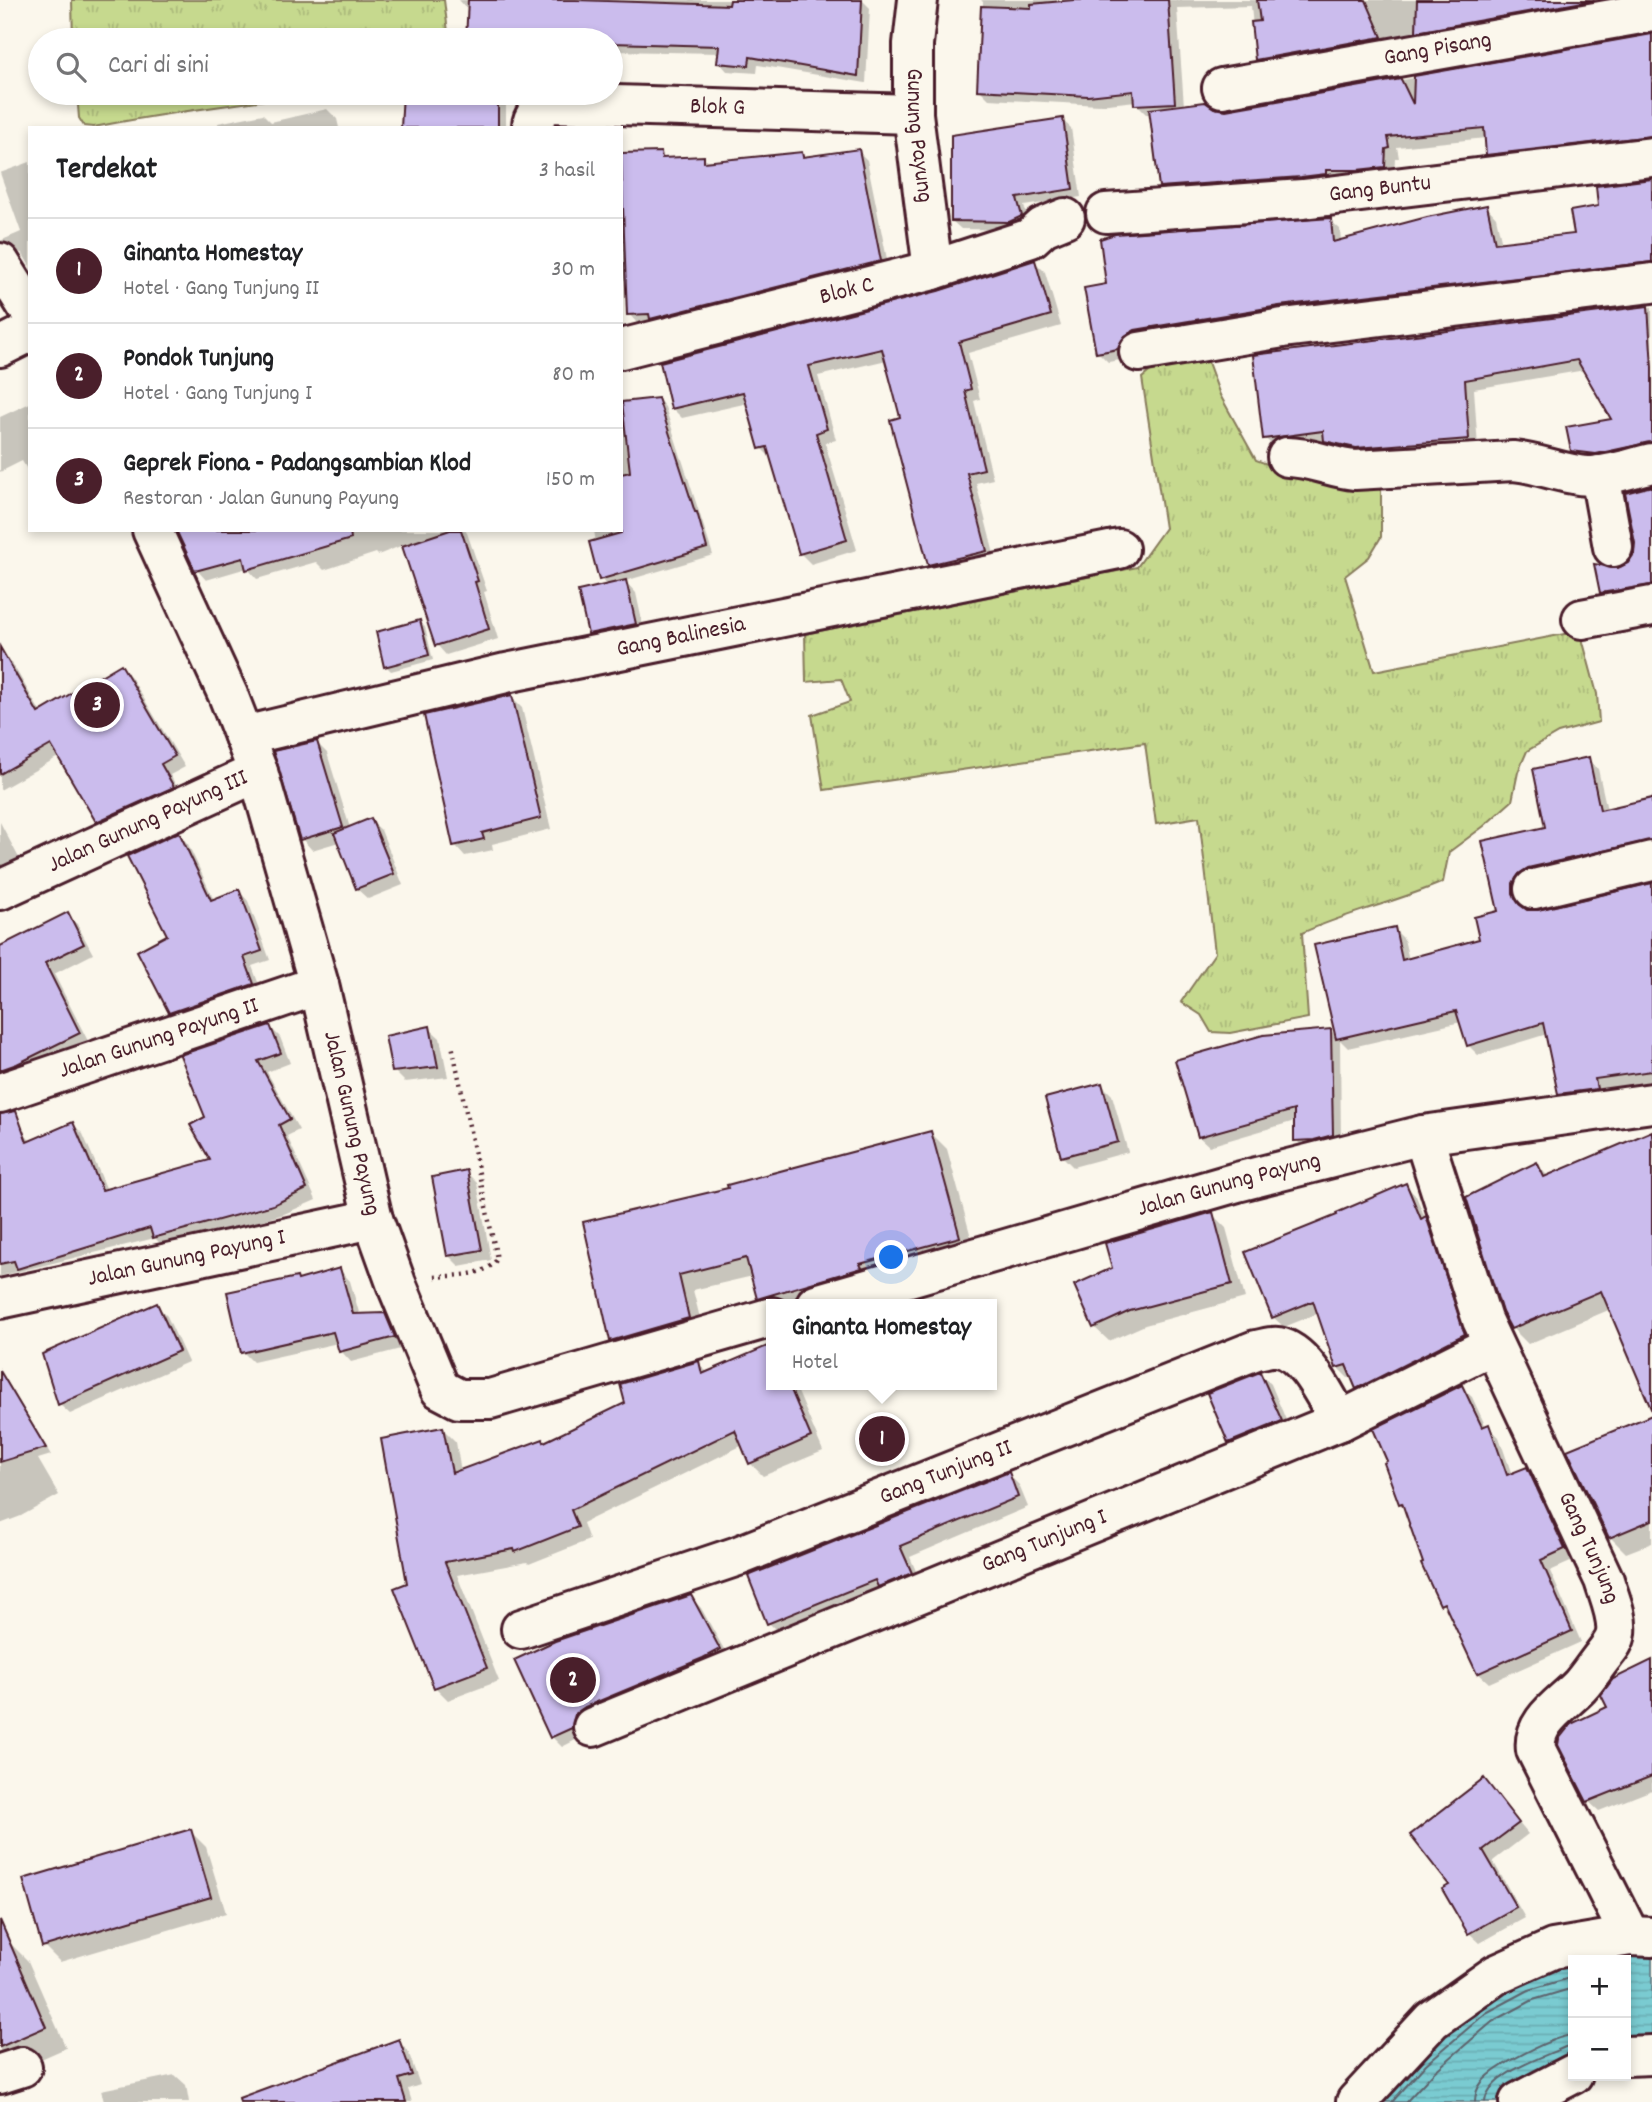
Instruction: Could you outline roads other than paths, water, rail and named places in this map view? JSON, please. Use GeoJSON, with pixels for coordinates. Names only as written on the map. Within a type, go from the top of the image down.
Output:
{"type":"FeatureCollection","features":[{"type":"Feature","properties":{"kind":"street","name":"Gunung Payung"},"geometry":{"type":"LineString","coordinates":[[918,0],[913,44],[913,114],[933,270]]}},
{"type":"Feature","properties":{"kind":"street","name":"Gang Pisang"},"geometry":{"type":"LineString","coordinates":[[1222,88],[1652,12]]}},
{"type":"Feature","properties":{"kind":"street","name":"Blok G"},"geometry":{"type":"LineString","coordinates":[[532,126],[537,113],[547,105]]}},
{"type":"Feature","properties":{"kind":"street","name":"Blok G"},"geometry":{"type":"LineString","coordinates":[[616,105],[913,114]]}},
{"type":"Feature","properties":{"kind":"street","name":"Gang Buntu"},"geometry":{"type":"LineString","coordinates":[[1105,213],[1303,199],[1652,157]]}},
{"type":"Feature","properties":{"kind":"street","name":"Blok C"},"geometry":{"type":"LineString","coordinates":[[623,348],[933,270],[1031,237],[1043,227],[1066,218]]}},
{"type":"Feature","properties":{"kind":"street"},"geometry":{"type":"LineString","coordinates":[[0,263],[28,308]]}},
{"type":"Feature","properties":{"kind":"street"},"geometry":{"type":"LineString","coordinates":[[1139,352],[1283,328],[1652,283]]}},
{"type":"Feature","properties":{"kind":"street"},"geometry":{"type":"LineString","coordinates":[[0,346],[28,332]]}},
{"type":"Feature","properties":{"kind":"street"},"geometry":{"type":"LineString","coordinates":[[1287,457],[1301,457],[1335,468],[1355,470],[1533,462],[1585,476],[1652,463]]}},
{"type":"Feature","properties":{"kind":"street"},"geometry":{"type":"LineString","coordinates":[[1600,475],[1613,547]]}},
{"type":"Feature","properties":{"kind":"street","name":"Jalan Gunung Payung"},"geometry":{"type":"LineString","coordinates":[[153,532],[258,772],[318,985],[373,1219],[440,1390],[459,1399],[490,1399],[766,1319]]}},
{"type":"Feature","properties":{"kind":"street","name":"Gang Balinesia"},"geometry":{"type":"LineString","coordinates":[[244,736],[506,673],[1119,549]]}},
{"type":"Feature","properties":{"kind":"street"},"geometry":{"type":"LineString","coordinates":[[1582,619],[1652,606]]}},
{"type":"Feature","properties":{"kind":"street","name":"Jalan Gunung Payung III"},"geometry":{"type":"LineString","coordinates":[[0,890],[258,772]]}},
{"type":"Feature","properties":{"kind":"street"},"geometry":{"type":"LineString","coordinates":[[1534,889],[1652,861]]}},
{"type":"Feature","properties":{"kind":"street","name":"Jalan Gunung Payung II"},"geometry":{"type":"LineString","coordinates":[[0,1093],[318,985]]}},
{"type":"Feature","properties":{"kind":"street","name":"Jalan Gunung Payung"},"geometry":{"type":"LineString","coordinates":[[833,1299],[1237,1182],[1423,1135],[1652,1103]]}},
{"type":"Feature","properties":{"kind":"street","name":"Gang Tunjung"},"geometry":{"type":"LineString","coordinates":[[1423,1135],[1482,1320],[1604,1580],[1614,1615],[1614,1641],[1580,1686],[1539,1728],[1535,1740],[1536,1750],[1641,1937]]}},
{"type":"Feature","properties":{"kind":"street","name":"Jalan Gunung Payung I"},"geometry":{"type":"LineString","coordinates":[[0,1299],[373,1219]]}},
{"type":"Feature","properties":{"kind":"street","name":"Gang Tunjung I"},"geometry":{"type":"LineString","coordinates":[[593,1727],[1340,1421],[1492,1345]]}},
{"type":"Feature","properties":{"kind":"street","name":"Gang Tunjung II"},"geometry":{"type":"LineString","coordinates":[[521,1629],[738,1556],[1256,1350],[1276,1346],[1293,1352],[1306,1366],[1340,1421]]}},
{"type":"Feature","properties":{"kind":"street"},"geometry":{"type":"LineString","coordinates":[[1356,2102],[1432,2020],[1497,1974],[1553,1949],[1641,1937]]}},
{"type":"Feature","properties":{"kind":"street"},"geometry":{"type":"LineString","coordinates":[[1631,2056],[1652,2055]]}},
{"type":"Feature","properties":{"kind":"street"},"geometry":{"type":"LineString","coordinates":[[1519,2102],[1568,2077]]}},
{"type":"Feature","properties":{"kind":"water"},"geometry":{"type":"Polygon","coordinates":[[[1652,1952],[1652,2042],[1631,2044],[1631,1955],[1623,1955],[1652,1952]]]}},
{"type":"Feature","properties":{"kind":"water"},"geometry":{"type":"Polygon","coordinates":[[[1568,1962],[1568,2062],[1511,2090],[1498,2102],[1370,2102],[1477,2000],[1568,1962]]]}},
{"type":"Feature","properties":{"kind":"place","name":"Geprek Fiona - Padangsambian Klod"},"geometry":{"type":"Point","coordinates":[97,705]}},
{"type":"Feature","properties":{"kind":"place","name":"Ginanta Homestay"},"geometry":{"type":"Point","coordinates":[882,1439]}},
{"type":"Feature","properties":{"kind":"place","name":"Pondok Tunjung"},"geometry":{"type":"Point","coordinates":[573,1680]}}]}
